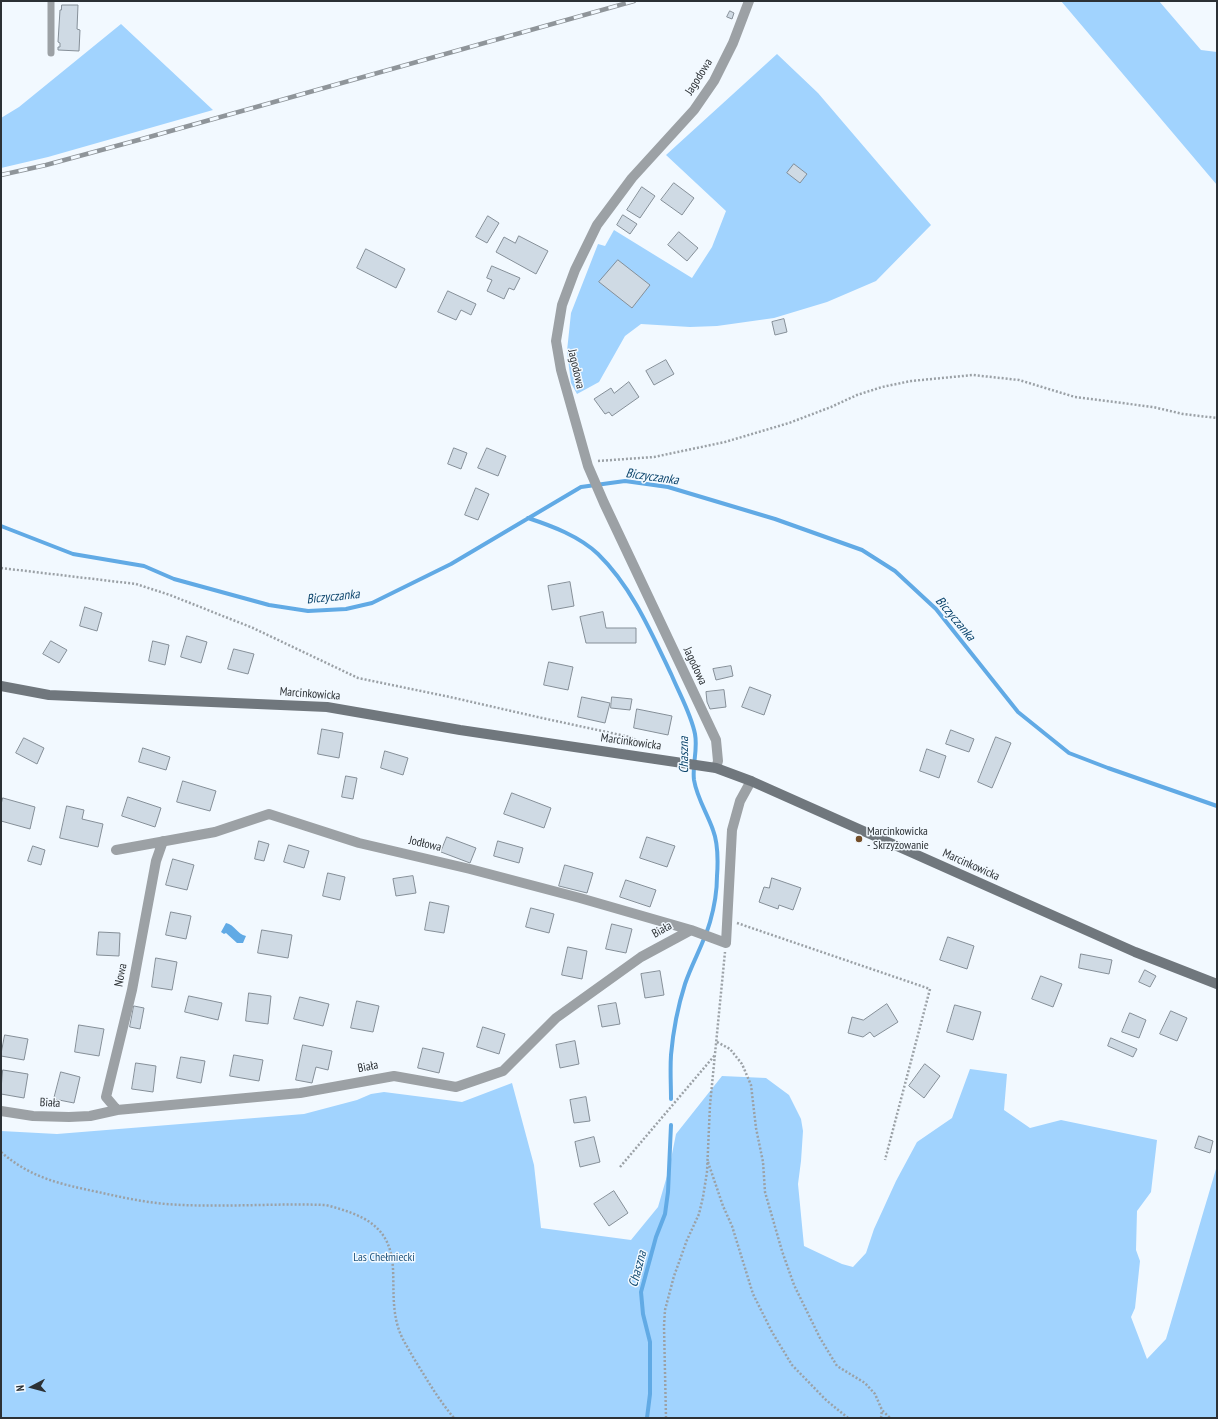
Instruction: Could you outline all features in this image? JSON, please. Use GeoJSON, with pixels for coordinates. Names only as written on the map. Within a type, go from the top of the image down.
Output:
{"type":"FeatureCollection","features":[{"type":"Feature","properties":{"kind":"street","name":"Jagodowa"},"geometry":{"type":"LineString","coordinates":[[716,768],[718,761],[716,740],[604,503],[588,464],[561,370],[556,341],[562,305],[575,270],[597,225],[632,178],[694,110],[714,81],[733,43],[749,1]]}},
{"type":"Feature","properties":{"kind":"street","name":"Marcinkowicka"},"geometry":{"type":"LineString","coordinates":[[1,686],[49,695],[327,706],[460,730],[716,768],[751,781],[1135,952],[1217,984]]}},
{"type":"Feature","properties":{"kind":"street"},"geometry":{"type":"LineString","coordinates":[[726,943],[732,830],[740,801],[751,781]]}},
{"type":"Feature","properties":{"kind":"street","name":"Jodłowa"},"geometry":{"type":"LineString","coordinates":[[116,850],[216,832],[269,814],[359,842],[470,868],[580,898],[690,930],[726,943]]}},
{"type":"Feature","properties":{"kind":"street","name":"Nowa"},"geometry":{"type":"LineString","coordinates":[[117,1110],[106,1097],[132,990],[156,861],[163,841]]}},
{"type":"Feature","properties":{"kind":"street","name":"Biała"},"geometry":{"type":"LineString","coordinates":[[1,1111],[33,1116],[90,1116],[117,1110],[300,1093],[394,1076],[456,1087],[503,1071],[556,1018],[641,957],[690,930]]}},
{"type":"Feature","properties":{"kind":"lane"},"geometry":{"type":"LineString","coordinates":[[51,1],[51,53]]}},
{"type":"Feature","properties":{"kind":"path"},"geometry":{"type":"LineString","coordinates":[[588,464],[654,457],[725,442],[789,423],[857,395],[882,387],[910,381],[973,375],[1019,380],[1076,397],[1217,418]]}},
{"type":"Feature","properties":{"kind":"path"},"geometry":{"type":"LineString","coordinates":[[1,568],[136,584],[170,595],[253,628],[358,678],[630,737],[651,748]]}},
{"type":"Feature","properties":{"kind":"path"},"geometry":{"type":"LineString","coordinates":[[728,920],[930,989],[885,1160]]}},
{"type":"Feature","properties":{"kind":"path"},"geometry":{"type":"LineString","coordinates":[[666,1418],[665,1310],[676,1269],[699,1214],[703,1197],[708,1161],[710,1105],[726,943]]}},
{"type":"Feature","properties":{"kind":"path"},"geometry":{"type":"LineString","coordinates":[[717,1042],[730,1049],[742,1064],[751,1085],[756,1128],[763,1162],[764,1192],[794,1285],[820,1338],[837,1366],[865,1383],[876,1394],[882,1410],[890,1418]]}},
{"type":"Feature","properties":{"kind":"path"},"geometry":{"type":"LineString","coordinates":[[620,1167],[716,1054]]}},
{"type":"Feature","properties":{"kind":"path"},"geometry":{"type":"LineString","coordinates":[[1,1152],[15,1164],[34,1175],[73,1187],[126,1198],[166,1204],[326,1205],[363,1217],[375,1225],[384,1237],[390,1254],[393,1267],[394,1313],[399,1330],[422,1372],[440,1400],[454,1418]]}},
{"type":"Feature","properties":{"kind":"path"},"geometry":{"type":"LineString","coordinates":[[708,1161],[723,1206],[732,1226],[753,1294],[772,1332],[792,1365],[826,1400],[848,1418]]}},
{"type":"Feature","properties":{"kind":"path"},"geometry":{"type":"LineString","coordinates":[[881,1418],[882,1410]]}},
{"type":"Feature","properties":{"kind":"green space"},"geometry":{"type":"Polygon","coordinates":[[[1061,1],[1159,1],[1201,50],[1217,52],[1217,185],[1061,1]]]}},
{"type":"Feature","properties":{"kind":"green space"},"geometry":{"type":"Polygon","coordinates":[[[121,24],[213,110],[48,157],[1,168],[1,118],[19,107],[121,24]]]}},
{"type":"Feature","properties":{"kind":"green space"},"geometry":{"type":"Polygon","coordinates":[[[777,54],[818,93],[931,225],[876,281],[827,302],[774,318],[717,326],[690,327],[641,324],[625,336],[599,382],[577,394],[571,383],[567,351],[571,313],[598,244],[605,246],[614,230],[692,278],[712,247],[726,211],[666,155],[777,54]]]}},
{"type":"Feature","properties":{"kind":"green space","name":"Las Chełmiecki"},"geometry":{"type":"Polygon","coordinates":[[[970,1069],[1007,1074],[1004,1110],[1030,1128],[1061,1120],[1157,1140],[1151,1192],[1137,1211],[1136,1250],[1140,1261],[1135,1308],[1131,1317],[1147,1359],[1166,1339],[1216,1169],[1217,1170],[1217,1418],[1,1418],[1,1131],[57,1134],[304,1114],[357,1100],[371,1094],[384,1092],[462,1102],[512,1083],[534,1165],[541,1228],[631,1240],[658,1207],[669,1169],[676,1134],[722,1076],[766,1078],[789,1095],[801,1119],[803,1131],[798,1184],[804,1246],[842,1264],[853,1267],[866,1253],[874,1229],[896,1181],[917,1142],[952,1118],[970,1069]]]}},
{"type":"Feature","properties":{"kind":"shaded area"},"geometry":{"type":"Polygon","coordinates":[[[226,923],[246,936],[243,943],[237,943],[226,933],[224,934],[221,932],[226,923]]]}},
{"type":"Feature","properties":{"kind":"building"},"geometry":{"type":"Polygon","coordinates":[[[62,5],[78,5],[77,29],[80,30],[79,51],[58,50],[58,47],[60,47],[60,43],[58,42],[60,10],[62,5]]]}},
{"type":"Feature","properties":{"kind":"building"},"geometry":{"type":"Polygon","coordinates":[[[730,11],[734,13],[732,19],[727,17],[730,11]]]}},
{"type":"Feature","properties":{"kind":"building"},"geometry":{"type":"Polygon","coordinates":[[[794,164],[807,174],[800,183],[787,173],[794,164]]]}},
{"type":"Feature","properties":{"kind":"building"},"geometry":{"type":"Polygon","coordinates":[[[674,183],[694,198],[682,215],[661,200],[674,183]]]}},
{"type":"Feature","properties":{"kind":"building"},"geometry":{"type":"Polygon","coordinates":[[[642,187],[655,196],[640,218],[627,210],[642,187]]]}},
{"type":"Feature","properties":{"kind":"building"},"geometry":{"type":"Polygon","coordinates":[[[623,215],[637,224],[630,234],[617,225],[623,215]]]}},
{"type":"Feature","properties":{"kind":"building"},"geometry":{"type":"Polygon","coordinates":[[[488,216],[499,223],[487,243],[476,237],[488,216]]]}},
{"type":"Feature","properties":{"kind":"building"},"geometry":{"type":"Polygon","coordinates":[[[679,232],[698,248],[687,261],[668,245],[679,232]]]}},
{"type":"Feature","properties":{"kind":"building"},"geometry":{"type":"Polygon","coordinates":[[[519,236],[548,251],[536,274],[496,252],[504,237],[515,243],[519,236]]]}},
{"type":"Feature","properties":{"kind":"building"},"geometry":{"type":"Polygon","coordinates":[[[366,249],[405,269],[396,288],[357,268],[366,249]]]}},
{"type":"Feature","properties":{"kind":"building"},"geometry":{"type":"Polygon","coordinates":[[[618,260],[650,285],[632,308],[599,282],[618,260]]]}},
{"type":"Feature","properties":{"kind":"building"},"geometry":{"type":"Polygon","coordinates":[[[492,266],[520,278],[514,290],[509,288],[504,299],[487,291],[492,280],[487,278],[492,266]]]}},
{"type":"Feature","properties":{"kind":"building"},"geometry":{"type":"Polygon","coordinates":[[[448,291],[476,304],[471,315],[461,310],[456,320],[438,312],[448,291]]]}},
{"type":"Feature","properties":{"kind":"building"},"geometry":{"type":"Polygon","coordinates":[[[784,319],[787,332],[775,335],[772,322],[784,319]]]}},
{"type":"Feature","properties":{"kind":"building"},"geometry":{"type":"Polygon","coordinates":[[[666,360],[674,374],[654,385],[646,371],[666,360]]]}},
{"type":"Feature","properties":{"kind":"building"},"geometry":{"type":"Polygon","coordinates":[[[629,382],[639,397],[612,416],[609,412],[605,414],[594,399],[611,388],[614,393],[629,382]]]}},
{"type":"Feature","properties":{"kind":"building"},"geometry":{"type":"Polygon","coordinates":[[[454,448],[467,453],[461,469],[448,464],[454,448]]]}},
{"type":"Feature","properties":{"kind":"building"},"geometry":{"type":"Polygon","coordinates":[[[487,448],[506,456],[498,476],[478,468],[487,448]]]}},
{"type":"Feature","properties":{"kind":"building"},"geometry":{"type":"Polygon","coordinates":[[[476,488],[489,494],[478,520],[465,515],[476,488]]]}},
{"type":"Feature","properties":{"kind":"building"},"geometry":{"type":"Polygon","coordinates":[[[570,582],[574,606],[552,610],[548,586],[570,582]]]}},
{"type":"Feature","properties":{"kind":"building"},"geometry":{"type":"Polygon","coordinates":[[[85,607],[102,613],[97,631],[80,626],[85,607]]]}},
{"type":"Feature","properties":{"kind":"building"},"geometry":{"type":"Polygon","coordinates":[[[603,612],[606,628],[636,628],[636,643],[586,643],[580,617],[603,612]]]}},
{"type":"Feature","properties":{"kind":"building"},"geometry":{"type":"Polygon","coordinates":[[[187,636],[207,642],[201,663],[181,657],[187,636]]]}},
{"type":"Feature","properties":{"kind":"building"},"geometry":{"type":"Polygon","coordinates":[[[51,641],[67,650],[59,663],[43,654],[51,641]]]}},
{"type":"Feature","properties":{"kind":"building"},"geometry":{"type":"Polygon","coordinates":[[[153,641],[169,645],[165,665],[149,661],[153,641]]]}},
{"type":"Feature","properties":{"kind":"building"},"geometry":{"type":"Polygon","coordinates":[[[234,649],[254,654],[248,674],[228,669],[234,649]]]}},
{"type":"Feature","properties":{"kind":"building"},"geometry":{"type":"Polygon","coordinates":[[[549,662],[573,667],[568,690],[544,685],[549,662]]]}},
{"type":"Feature","properties":{"kind":"building"},"geometry":{"type":"Polygon","coordinates":[[[731,666],[733,676],[716,680],[713,669],[731,666]]]}},
{"type":"Feature","properties":{"kind":"building"},"geometry":{"type":"Polygon","coordinates":[[[750,687],[771,695],[764,715],[742,707],[750,687]]]}},
{"type":"Feature","properties":{"kind":"building"},"geometry":{"type":"Polygon","coordinates":[[[724,690],[726,707],[710,709],[707,702],[706,692],[724,690]]]}},
{"type":"Feature","properties":{"kind":"building"},"geometry":{"type":"Polygon","coordinates":[[[582,697],[610,703],[605,723],[578,717],[582,697]]]}},
{"type":"Feature","properties":{"kind":"building"},"geometry":{"type":"Polygon","coordinates":[[[612,697],[632,699],[630,710],[611,708],[612,697]]]}},
{"type":"Feature","properties":{"kind":"building"},"geometry":{"type":"Polygon","coordinates":[[[637,709],[672,716],[668,735],[634,728],[637,709]]]}},
{"type":"Feature","properties":{"kind":"building"},"geometry":{"type":"Polygon","coordinates":[[[322,729],[343,733],[339,758],[318,754],[322,729]]]}},
{"type":"Feature","properties":{"kind":"building"},"geometry":{"type":"Polygon","coordinates":[[[951,730],[974,739],[969,752],[946,744],[951,730]]]}},
{"type":"Feature","properties":{"kind":"building"},"geometry":{"type":"Polygon","coordinates":[[[996,737],[1011,743],[992,788],[978,782],[996,737]]]}},
{"type":"Feature","properties":{"kind":"building"},"geometry":{"type":"Polygon","coordinates":[[[24,738],[44,748],[37,764],[16,753],[24,738]]]}},
{"type":"Feature","properties":{"kind":"building"},"geometry":{"type":"Polygon","coordinates":[[[143,748],[170,757],[166,770],[139,762],[143,748]]]}},
{"type":"Feature","properties":{"kind":"building"},"geometry":{"type":"Polygon","coordinates":[[[927,749],[946,756],[939,778],[920,771],[927,749]]]}},
{"type":"Feature","properties":{"kind":"building"},"geometry":{"type":"Polygon","coordinates":[[[385,751],[408,758],[403,775],[381,768],[385,751]]]}},
{"type":"Feature","properties":{"kind":"building"},"geometry":{"type":"Polygon","coordinates":[[[346,776],[357,778],[353,799],[342,797],[346,776]]]}},
{"type":"Feature","properties":{"kind":"building"},"geometry":{"type":"Polygon","coordinates":[[[183,781],[216,791],[210,811],[177,802],[183,781]]]}},
{"type":"Feature","properties":{"kind":"building"},"geometry":{"type":"Polygon","coordinates":[[[512,793],[551,808],[544,828],[504,814],[512,793]]]}},
{"type":"Feature","properties":{"kind":"building"},"geometry":{"type":"Polygon","coordinates":[[[128,797],[161,808],[155,827],[122,816],[128,797]]]}},
{"type":"Feature","properties":{"kind":"building"},"geometry":{"type":"Polygon","coordinates":[[[3,798],[35,807],[30,829],[1,821],[1,805],[3,798]]]}},
{"type":"Feature","properties":{"kind":"building"},"geometry":{"type":"Polygon","coordinates":[[[67,806],[84,810],[82,819],[103,824],[98,847],[60,838],[67,806]]]}},
{"type":"Feature","properties":{"kind":"building"},"geometry":{"type":"Polygon","coordinates":[[[447,837],[476,848],[470,863],[441,852],[447,837]]]}},
{"type":"Feature","properties":{"kind":"building"},"geometry":{"type":"Polygon","coordinates":[[[647,837],[675,846],[667,867],[640,858],[647,837]]]}},
{"type":"Feature","properties":{"kind":"building"},"geometry":{"type":"Polygon","coordinates":[[[259,841],[269,844],[264,861],[255,859],[259,841]]]}},
{"type":"Feature","properties":{"kind":"building"},"geometry":{"type":"Polygon","coordinates":[[[498,841],[523,848],[519,863],[494,856],[498,841]]]}},
{"type":"Feature","properties":{"kind":"building"},"geometry":{"type":"Polygon","coordinates":[[[289,845],[309,851],[304,868],[284,862],[289,845]]]}},
{"type":"Feature","properties":{"kind":"building"},"geometry":{"type":"Polygon","coordinates":[[[33,846],[45,850],[41,865],[28,861],[33,846]]]}},
{"type":"Feature","properties":{"kind":"building"},"geometry":{"type":"Polygon","coordinates":[[[173,859],[194,865],[187,890],[166,885],[173,859]]]}},
{"type":"Feature","properties":{"kind":"building"},"geometry":{"type":"Polygon","coordinates":[[[565,865],[593,873],[587,893],[559,886],[565,865]]]}},
{"type":"Feature","properties":{"kind":"building"},"geometry":{"type":"Polygon","coordinates":[[[328,873],[345,877],[340,900],[323,896],[328,873]]]}},
{"type":"Feature","properties":{"kind":"building"},"geometry":{"type":"Polygon","coordinates":[[[413,876],[416,893],[396,896],[393,879],[413,876]]]}},
{"type":"Feature","properties":{"kind":"building"},"geometry":{"type":"Polygon","coordinates":[[[772,878],[801,888],[793,910],[779,905],[778,909],[759,902],[764,887],[769,888],[772,878]]]}},
{"type":"Feature","properties":{"kind":"building"},"geometry":{"type":"Polygon","coordinates":[[[626,880],[656,890],[650,907],[620,897],[626,880]]]}},
{"type":"Feature","properties":{"kind":"building"},"geometry":{"type":"Polygon","coordinates":[[[430,902],[449,906],[444,933],[425,930],[430,902]]]}},
{"type":"Feature","properties":{"kind":"building"},"geometry":{"type":"Polygon","coordinates":[[[531,908],[554,914],[549,933],[526,927],[531,908]]]}},
{"type":"Feature","properties":{"kind":"building"},"geometry":{"type":"Polygon","coordinates":[[[171,912],[191,916],[186,939],[166,935],[171,912]]]}},
{"type":"Feature","properties":{"kind":"building"},"geometry":{"type":"Polygon","coordinates":[[[612,924],[632,929],[626,953],[606,949],[612,924]]]}},
{"type":"Feature","properties":{"kind":"building"},"geometry":{"type":"Polygon","coordinates":[[[262,930],[292,935],[288,958],[258,953],[262,930]]]}},
{"type":"Feature","properties":{"kind":"building"},"geometry":{"type":"Polygon","coordinates":[[[99,932],[120,933],[119,956],[97,955],[99,932]]]}},
{"type":"Feature","properties":{"kind":"building"},"geometry":{"type":"Polygon","coordinates":[[[948,937],[974,946],[967,969],[940,960],[948,937]]]}},
{"type":"Feature","properties":{"kind":"building"},"geometry":{"type":"Polygon","coordinates":[[[568,947],[587,951],[582,979],[562,975],[568,947]]]}},
{"type":"Feature","properties":{"kind":"building"},"geometry":{"type":"Polygon","coordinates":[[[1081,954],[1112,960],[1109,974],[1079,968],[1081,954]]]}},
{"type":"Feature","properties":{"kind":"building"},"geometry":{"type":"Polygon","coordinates":[[[156,958],[177,962],[172,990],[152,987],[156,958]]]}},
{"type":"Feature","properties":{"kind":"building"},"geometry":{"type":"Polygon","coordinates":[[[1145,970],[1156,976],[1150,987],[1139,982],[1145,970]]]}},
{"type":"Feature","properties":{"kind":"building"},"geometry":{"type":"Polygon","coordinates":[[[660,971],[664,995],[645,998],[641,974],[660,971]]]}},
{"type":"Feature","properties":{"kind":"building"},"geometry":{"type":"Polygon","coordinates":[[[1041,976],[1062,984],[1053,1007],[1032,999],[1041,976]]]}},
{"type":"Feature","properties":{"kind":"building"},"geometry":{"type":"Polygon","coordinates":[[[249,993],[271,996],[268,1024],[246,1021],[249,993]]]}},
{"type":"Feature","properties":{"kind":"building"},"geometry":{"type":"Polygon","coordinates":[[[189,996],[222,1003],[218,1020],[185,1012],[189,996]]]}},
{"type":"Feature","properties":{"kind":"building"},"geometry":{"type":"Polygon","coordinates":[[[300,997],[329,1004],[323,1026],[294,1019],[300,997]]]}},
{"type":"Feature","properties":{"kind":"building"},"geometry":{"type":"Polygon","coordinates":[[[357,1001],[379,1006],[373,1032],[351,1028],[357,1001]]]}},
{"type":"Feature","properties":{"kind":"building"},"geometry":{"type":"Polygon","coordinates":[[[616,1003],[620,1024],[602,1027],[598,1006],[616,1003]]]}},
{"type":"Feature","properties":{"kind":"building"},"geometry":{"type":"Polygon","coordinates":[[[887,1004],[898,1022],[874,1037],[870,1032],[863,1037],[848,1033],[852,1017],[863,1020],[887,1004]]]}},
{"type":"Feature","properties":{"kind":"building"},"geometry":{"type":"Polygon","coordinates":[[[955,1005],[981,1012],[973,1040],[947,1032],[955,1005]]]}},
{"type":"Feature","properties":{"kind":"building"},"geometry":{"type":"Polygon","coordinates":[[[134,1006],[144,1008],[140,1029],[130,1027],[134,1006]]]}},
{"type":"Feature","properties":{"kind":"building"},"geometry":{"type":"Polygon","coordinates":[[[1171,1011],[1187,1018],[1177,1041],[1160,1034],[1171,1011]]]}},
{"type":"Feature","properties":{"kind":"building"},"geometry":{"type":"Polygon","coordinates":[[[1130,1013],[1146,1020],[1139,1038],[1122,1032],[1130,1013]]]}},
{"type":"Feature","properties":{"kind":"building"},"geometry":{"type":"Polygon","coordinates":[[[79,1025],[104,1029],[99,1056],[75,1052],[79,1025]]]}},
{"type":"Feature","properties":{"kind":"building"},"geometry":{"type":"Polygon","coordinates":[[[483,1027],[505,1034],[499,1054],[477,1047],[483,1027]]]}},
{"type":"Feature","properties":{"kind":"building"},"geometry":{"type":"Polygon","coordinates":[[[5,1035],[28,1039],[24,1060],[1,1056],[5,1035]]]}},
{"type":"Feature","properties":{"kind":"building"},"geometry":{"type":"Polygon","coordinates":[[[1111,1038],[1137,1049],[1133,1057],[1108,1046],[1111,1038]]]}},
{"type":"Feature","properties":{"kind":"building"},"geometry":{"type":"Polygon","coordinates":[[[575,1041],[579,1064],[560,1068],[556,1045],[575,1041]]]}},
{"type":"Feature","properties":{"kind":"building"},"geometry":{"type":"Polygon","coordinates":[[[303,1045],[332,1051],[328,1070],[316,1067],[312,1083],[296,1080],[303,1045]]]}},
{"type":"Feature","properties":{"kind":"building"},"geometry":{"type":"Polygon","coordinates":[[[423,1048],[444,1053],[439,1073],[418,1068],[423,1048]]]}},
{"type":"Feature","properties":{"kind":"building"},"geometry":{"type":"Polygon","coordinates":[[[234,1055],[263,1060],[259,1081],[230,1076],[234,1055]]]}},
{"type":"Feature","properties":{"kind":"building"},"geometry":{"type":"Polygon","coordinates":[[[181,1057],[205,1061],[201,1083],[177,1078],[181,1057]]]}},
{"type":"Feature","properties":{"kind":"building"},"geometry":{"type":"Polygon","coordinates":[[[136,1063],[156,1066],[153,1092],[132,1089],[136,1063]]]}},
{"type":"Feature","properties":{"kind":"building"},"geometry":{"type":"Polygon","coordinates":[[[925,1064],[940,1076],[924,1098],[909,1086],[925,1064]]]}},
{"type":"Feature","properties":{"kind":"building"},"geometry":{"type":"Polygon","coordinates":[[[3,1070],[28,1074],[24,1098],[1,1094],[3,1070]]]}},
{"type":"Feature","properties":{"kind":"building"},"geometry":{"type":"Polygon","coordinates":[[[61,1072],[80,1077],[74,1103],[54,1099],[61,1072]]]}},
{"type":"Feature","properties":{"kind":"building"},"geometry":{"type":"Polygon","coordinates":[[[586,1097],[590,1121],[574,1123],[570,1100],[586,1097]]]}},
{"type":"Feature","properties":{"kind":"building"},"geometry":{"type":"Polygon","coordinates":[[[1199,1136],[1213,1141],[1210,1153],[1195,1148],[1199,1136]]]}},
{"type":"Feature","properties":{"kind":"building"},"geometry":{"type":"Polygon","coordinates":[[[594,1137],[600,1162],[580,1167],[575,1142],[594,1137]]]}},
{"type":"Feature","properties":{"kind":"building"},"geometry":{"type":"Polygon","coordinates":[[[614,1191],[628,1213],[609,1226],[594,1204],[614,1191]]]}},
{"type":"Feature","properties":{"kind":"waterway","name":"Biczyczanka"},"geometry":{"type":"LineString","coordinates":[[1,526],[73,554],[144,566],[174,579],[269,605],[308,611],[346,609],[372,603],[451,564],[581,487],[625,481],[668,487],[775,519],[862,550],[895,571],[936,609],[1018,712],[1069,753],[1217,806]]}},
{"type":"Feature","properties":{"kind":"waterway","name":"Chaszna"},"geometry":{"type":"LineString","coordinates":[[528,518],[556,528],[591,548],[610,567],[621,581],[649,628],[685,705],[695,734],[696,746],[694,780],[697,793],[715,835],[718,865],[717,882],[710,922],[705,938],[682,992],[674,1028],[671,1055],[671,1099]]}},
{"type":"Feature","properties":{"kind":"waterway","name":"Chaszna"},"geometry":{"type":"LineString","coordinates":[[647,1418],[650,1394],[650,1342],[643,1314],[641,1292],[656,1237],[665,1214],[668,1192],[671,1125]]}},
{"type":"Feature","properties":{"kind":"railway"},"geometry":{"type":"LineString","coordinates":[[1,175],[46,165],[142,139],[634,1]]}},
{"type":"Feature","properties":{"kind":"place","name":"Marcinkowicka - Skrzyżowanie"},"geometry":{"type":"Point","coordinates":[859,839]}}]}
